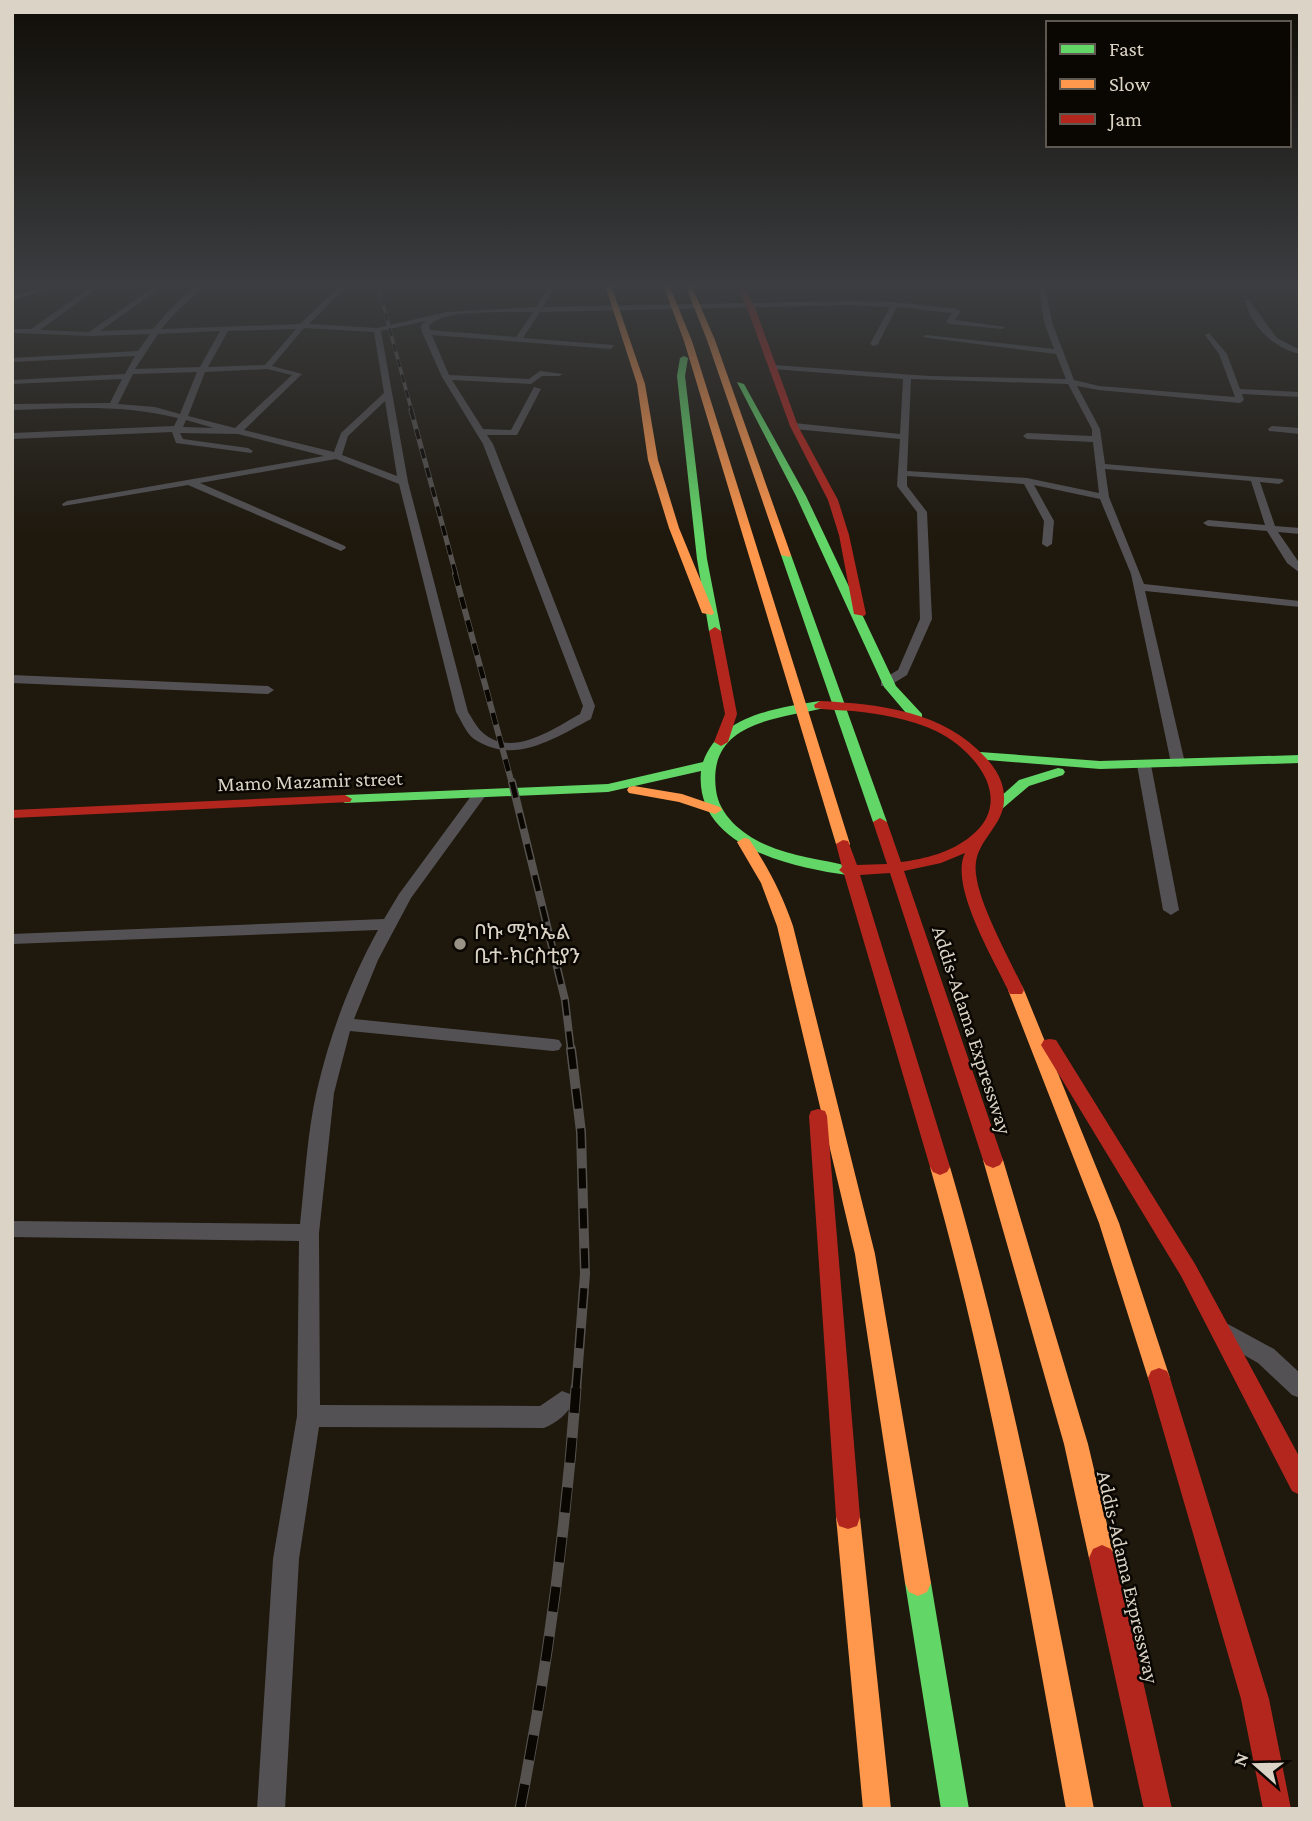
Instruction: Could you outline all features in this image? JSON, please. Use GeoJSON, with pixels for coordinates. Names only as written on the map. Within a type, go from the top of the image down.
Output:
{"type":"FeatureCollection","features":[{"type":"Feature","properties":{"kind":"main road"},"geometry":{"type":"LineString","coordinates":[[635,367],[641,384],[653,460],[674,528],[715,631]]}},
{"type":"Feature","properties":{"kind":"main road"},"geometry":{"type":"LineString","coordinates":[[683,367],[681,376],[702,559],[728,686],[731,714],[707,765],[705,787],[715,810],[762,861],[779,902],[808,1019],[865,1254],[955,1809]]}},
{"type":"Feature","properties":{"kind":"main road"},"geometry":{"type":"LineString","coordinates":[[696,367],[842,835],[962,1239],[1013,1451],[1080,1809]]}},
{"type":"Feature","properties":{"kind":"main road","name":"Addis-Adama Expressway"},"geometry":{"type":"LineString","coordinates":[[720,367],[907,900],[1014,1228],[1072,1431],[1158,1809]]}},
{"type":"Feature","properties":{"kind":"main road"},"geometry":{"type":"LineString","coordinates":[[731,367],[769,435],[862,624],[885,683],[901,705],[921,721]]}},
{"type":"Feature","properties":{"kind":"main road"},"geometry":{"type":"LineString","coordinates":[[773,367],[779,391],[794,426],[833,500],[844,535],[862,624]]}},
{"type":"Feature","properties":{"kind":"main road"},"geometry":{"type":"LineString","coordinates":[[720,742],[745,724],[780,711],[820,705],[863,706],[943,729],[980,756],[995,780],[997,806],[992,821],[981,835],[968,862],[972,895],[1016,990],[1109,1223],[1188,1462],[1255,1699],[1277,1809]]}},
{"type":"Feature","properties":{"kind":"main road"},"geometry":{"type":"LineString","coordinates":[[980,756],[1045,766],[1084,768],[1300,759]]}},
{"type":"Feature","properties":{"kind":"main road"},"geometry":{"type":"LineString","coordinates":[[608,788],[707,765]]}},
{"type":"Feature","properties":{"kind":"main road"},"geometry":{"type":"LineString","coordinates":[[997,806],[1012,790],[1028,780],[1084,768]]}},
{"type":"Feature","properties":{"kind":"main road"},"geometry":{"type":"LineString","coordinates":[[608,788],[682,798],[715,810]]}},
{"type":"Feature","properties":{"kind":"main road","name":"Mamo Mazamir street"},"geometry":{"type":"LineString","coordinates":[[12,814],[608,788]]}},
{"type":"Feature","properties":{"kind":"main road"},"geometry":{"type":"LineString","coordinates":[[733,830],[760,847],[804,864],[855,871],[906,869],[949,856],[981,835]]}},
{"type":"Feature","properties":{"kind":"main road"},"geometry":{"type":"LineString","coordinates":[[1016,990],[1188,1270],[1300,1483]]}},
{"type":"Feature","properties":{"kind":"main road"},"geometry":{"type":"LineString","coordinates":[[808,1019],[819,1127],[841,1449],[877,1809]]}},
{"type":"Feature","properties":{"kind":"street"},"geometry":{"type":"LineString","coordinates":[[113,405],[132,367]]}},
{"type":"Feature","properties":{"kind":"street"},"geometry":{"type":"LineString","coordinates":[[204,367],[176,429],[179,441],[248,451]]}},
{"type":"Feature","properties":{"kind":"street"},"geometry":{"type":"LineString","coordinates":[[383,367],[403,482],[462,712],[477,735],[499,745],[539,742],[586,716],[589,706],[488,444],[442,367]]}},
{"type":"Feature","properties":{"kind":"street"},"geometry":{"type":"LineString","coordinates":[[773,367],[907,377],[1071,382],[1099,388],[1237,400],[1241,398],[1228,367]]}},
{"type":"Feature","properties":{"kind":"street"},"geometry":{"type":"LineString","coordinates":[[1065,367],[1096,429],[1104,497],[1139,587],[1178,763]]}},
{"type":"Feature","properties":{"kind":"street"},"geometry":{"type":"LineString","coordinates":[[12,382],[267,368],[298,374],[237,431],[176,429],[12,436]]}},
{"type":"Feature","properties":{"kind":"street"},"geometry":{"type":"LineString","coordinates":[[446,377],[531,382],[540,373],[559,374]]}},
{"type":"Feature","properties":{"kind":"street"},"geometry":{"type":"LineString","coordinates":[[885,683],[904,672],[926,619],[922,512],[917,502],[906,496],[902,486],[907,377]]}},
{"type":"Feature","properties":{"kind":"street"},"geometry":{"type":"LineString","coordinates":[[481,432],[514,433],[537,389]]}},
{"type":"Feature","properties":{"kind":"street"},"geometry":{"type":"LineString","coordinates":[[1237,391],[1300,395]]}},
{"type":"Feature","properties":{"kind":"street"},"geometry":{"type":"LineString","coordinates":[[337,456],[344,435],[387,394]]}},
{"type":"Feature","properties":{"kind":"street"},"geometry":{"type":"LineString","coordinates":[[12,407],[113,405],[181,416],[337,456],[403,482]]}},
{"type":"Feature","properties":{"kind":"street"},"geometry":{"type":"LineString","coordinates":[[794,426],[903,437]]}},
{"type":"Feature","properties":{"kind":"street"},"geometry":{"type":"LineString","coordinates":[[1272,429],[1300,431]]}},
{"type":"Feature","properties":{"kind":"street"},"geometry":{"type":"LineString","coordinates":[[1027,436],[1097,439]]}},
{"type":"Feature","properties":{"kind":"street"},"geometry":{"type":"LineString","coordinates":[[67,504],[337,456]]}},
{"type":"Feature","properties":{"kind":"street"},"geometry":{"type":"LineString","coordinates":[[1100,466],[1279,481]]}},
{"type":"Feature","properties":{"kind":"street"},"geometry":{"type":"LineString","coordinates":[[902,473],[1027,481],[1104,497]]}},
{"type":"Feature","properties":{"kind":"street"},"geometry":{"type":"LineString","coordinates":[[1255,480],[1270,529],[1287,558],[1300,570]]}},
{"type":"Feature","properties":{"kind":"street"},"geometry":{"type":"LineString","coordinates":[[1027,481],[1049,521],[1047,544]]}},
{"type":"Feature","properties":{"kind":"street"},"geometry":{"type":"LineString","coordinates":[[189,482],[341,548]]}},
{"type":"Feature","properties":{"kind":"street"},"geometry":{"type":"LineString","coordinates":[[1209,523],[1300,531]]}},
{"type":"Feature","properties":{"kind":"street"},"geometry":{"type":"LineString","coordinates":[[1139,587],[1300,604]]}},
{"type":"Feature","properties":{"kind":"street"},"geometry":{"type":"LineString","coordinates":[[12,679],[268,690]]}},
{"type":"Feature","properties":{"kind":"street"},"geometry":{"type":"LineString","coordinates":[[12,694],[27,681]]}},
{"type":"Feature","properties":{"kind":"street"},"geometry":{"type":"LineString","coordinates":[[1144,765],[1171,910]]}},
{"type":"Feature","properties":{"kind":"street"},"geometry":{"type":"LineString","coordinates":[[271,1809],[286,1559],[309,1416],[309,1233],[325,1093],[343,1024],[370,960],[404,897],[479,795]]}},
{"type":"Feature","properties":{"kind":"street"},"geometry":{"type":"LineString","coordinates":[[12,939],[391,924]]}},
{"type":"Feature","properties":{"kind":"street"},"geometry":{"type":"LineString","coordinates":[[343,1024],[552,1045]]}},
{"type":"Feature","properties":{"kind":"street"},"geometry":{"type":"LineString","coordinates":[[12,1229],[309,1233]]}},
{"type":"Feature","properties":{"kind":"street"},"geometry":{"type":"LineString","coordinates":[[1219,1328],[1266,1356],[1300,1388]]}},
{"type":"Feature","properties":{"kind":"street"},"geometry":{"type":"LineString","coordinates":[[309,1416],[544,1417],[562,1402]]}},
{"type":"Feature","properties":{"kind":"railway"},"geometry":{"type":"LineString","coordinates":[[400,367],[412,412]]}},
{"type":"Feature","properties":{"kind":"railway"},"geometry":{"type":"LineString","coordinates":[[411,410],[456,575]]}},
{"type":"Feature","properties":{"kind":"railway"},"geometry":{"type":"LineString","coordinates":[[455,574],[512,784]]}},
{"type":"Feature","properties":{"kind":"railway"},"geometry":{"type":"LineString","coordinates":[[512,782],[565,1000],[571,1050]]}},
{"type":"Feature","properties":{"kind":"railway"},"geometry":{"type":"LineString","coordinates":[[571,1049],[581,1132],[585,1274],[576,1390]]}},
{"type":"Feature","properties":{"kind":"railway"},"geometry":{"type":"LineString","coordinates":[[520,1809],[554,1599],[576,1388]]}},
{"type":"Feature","properties":{"kind":"traffic: fast"},"geometry":{"type":"LineString","coordinates":[[683,367],[681,376],[702,559],[715,631]]}},
{"type":"Feature","properties":{"kind":"traffic: fast"},"geometry":{"type":"LineString","coordinates":[[740,384],[801,496],[862,624]]}},
{"type":"Feature","properties":{"kind":"traffic: fast"},"geometry":{"type":"LineString","coordinates":[[786,555],[880,822]]}},
{"type":"Feature","properties":{"kind":"traffic: fast"},"geometry":{"type":"LineString","coordinates":[[862,624],[890,687],[917,717]]}},
{"type":"Feature","properties":{"kind":"traffic: fast"},"geometry":{"type":"LineString","coordinates":[[820,705],[756,719],[726,737],[715,750],[708,766],[710,798],[720,818],[736,834],[756,846],[803,863],[847,870]]}},
{"type":"Feature","properties":{"kind":"traffic: fast"},"geometry":{"type":"LineString","coordinates":[[980,756],[1100,765],[1300,759]]}},
{"type":"Feature","properties":{"kind":"traffic: fast"},"geometry":{"type":"LineString","coordinates":[[345,799],[608,788],[707,765]]}},
{"type":"Feature","properties":{"kind":"traffic: fast"},"geometry":{"type":"LineString","coordinates":[[997,806],[1024,783],[1058,772]]}},
{"type":"Feature","properties":{"kind":"traffic: fast"},"geometry":{"type":"LineString","coordinates":[[918,1583],[955,1809]]}},
{"type":"Feature","properties":{"kind":"traffic: slow"},"geometry":{"type":"LineString","coordinates":[[635,367],[641,384],[653,460],[674,528],[708,613]]}},
{"type":"Feature","properties":{"kind":"traffic: slow"},"geometry":{"type":"LineString","coordinates":[[696,367],[843,844]]}},
{"type":"Feature","properties":{"kind":"traffic: slow"},"geometry":{"type":"LineString","coordinates":[[720,367],[786,555]]}},
{"type":"Feature","properties":{"kind":"traffic: slow"},"geometry":{"type":"LineString","coordinates":[[634,790],[682,798],[715,810]]}},
{"type":"Feature","properties":{"kind":"traffic: slow"},"geometry":{"type":"LineString","coordinates":[[744,842],[758,862],[778,904],[792,949],[808,1019]]}},
{"type":"Feature","properties":{"kind":"traffic: slow"},"geometry":{"type":"LineString","coordinates":[[1016,990],[1109,1223],[1159,1378]]}},
{"type":"Feature","properties":{"kind":"traffic: slow"},"geometry":{"type":"LineString","coordinates":[[808,1019],[865,1254],[918,1583]]}},
{"type":"Feature","properties":{"kind":"traffic: slow"},"geometry":{"type":"LineString","coordinates":[[993,1160],[1076,1444],[1102,1558]]}},
{"type":"Feature","properties":{"kind":"traffic: slow"},"geometry":{"type":"LineString","coordinates":[[940,1167],[963,1246],[1002,1406],[1080,1809]]}},
{"type":"Feature","properties":{"kind":"traffic: slow"},"geometry":{"type":"LineString","coordinates":[[848,1517],[877,1809]]}},
{"type":"Feature","properties":{"kind":"traffic: jam"},"geometry":{"type":"LineString","coordinates":[[773,367],[794,426],[833,500],[844,535],[860,614]]}},
{"type":"Feature","properties":{"kind":"traffic: jam"},"geometry":{"type":"LineString","coordinates":[[715,631],[731,714],[721,742]]}},
{"type":"Feature","properties":{"kind":"traffic: jam"},"geometry":{"type":"LineString","coordinates":[[820,705],[893,713],[942,729],[962,742],[980,759],[991,774],[996,788],[997,805],[990,824],[977,839],[958,851],[912,866],[847,870]]}},
{"type":"Feature","properties":{"kind":"traffic: jam"},"geometry":{"type":"LineString","coordinates":[[12,814],[345,799]]}},
{"type":"Feature","properties":{"kind":"traffic: jam"},"geometry":{"type":"LineString","coordinates":[[880,822],[993,1160]]}},
{"type":"Feature","properties":{"kind":"traffic: jam"},"geometry":{"type":"LineString","coordinates":[[981,836],[968,862],[972,895],[1016,990]]}},
{"type":"Feature","properties":{"kind":"traffic: jam"},"geometry":{"type":"LineString","coordinates":[[843,844],[940,1167]]}},
{"type":"Feature","properties":{"kind":"traffic: jam"},"geometry":{"type":"LineString","coordinates":[[1050,1045],[1188,1270],[1300,1483]]}},
{"type":"Feature","properties":{"kind":"traffic: jam"},"geometry":{"type":"LineString","coordinates":[[818,1116],[848,1517]]}},
{"type":"Feature","properties":{"kind":"traffic: jam"},"geometry":{"type":"LineString","coordinates":[[1159,1378],[1255,1699],[1277,1809]]}},
{"type":"Feature","properties":{"kind":"traffic: jam"},"geometry":{"type":"LineString","coordinates":[[1102,1558],[1158,1809]]}},
{"type":"Feature","properties":{"kind":"place","name":"ቦኩ ሚካኤል ቤተ-ክርስቲያን"},"geometry":{"type":"Point","coordinates":[460,944]}}]}
